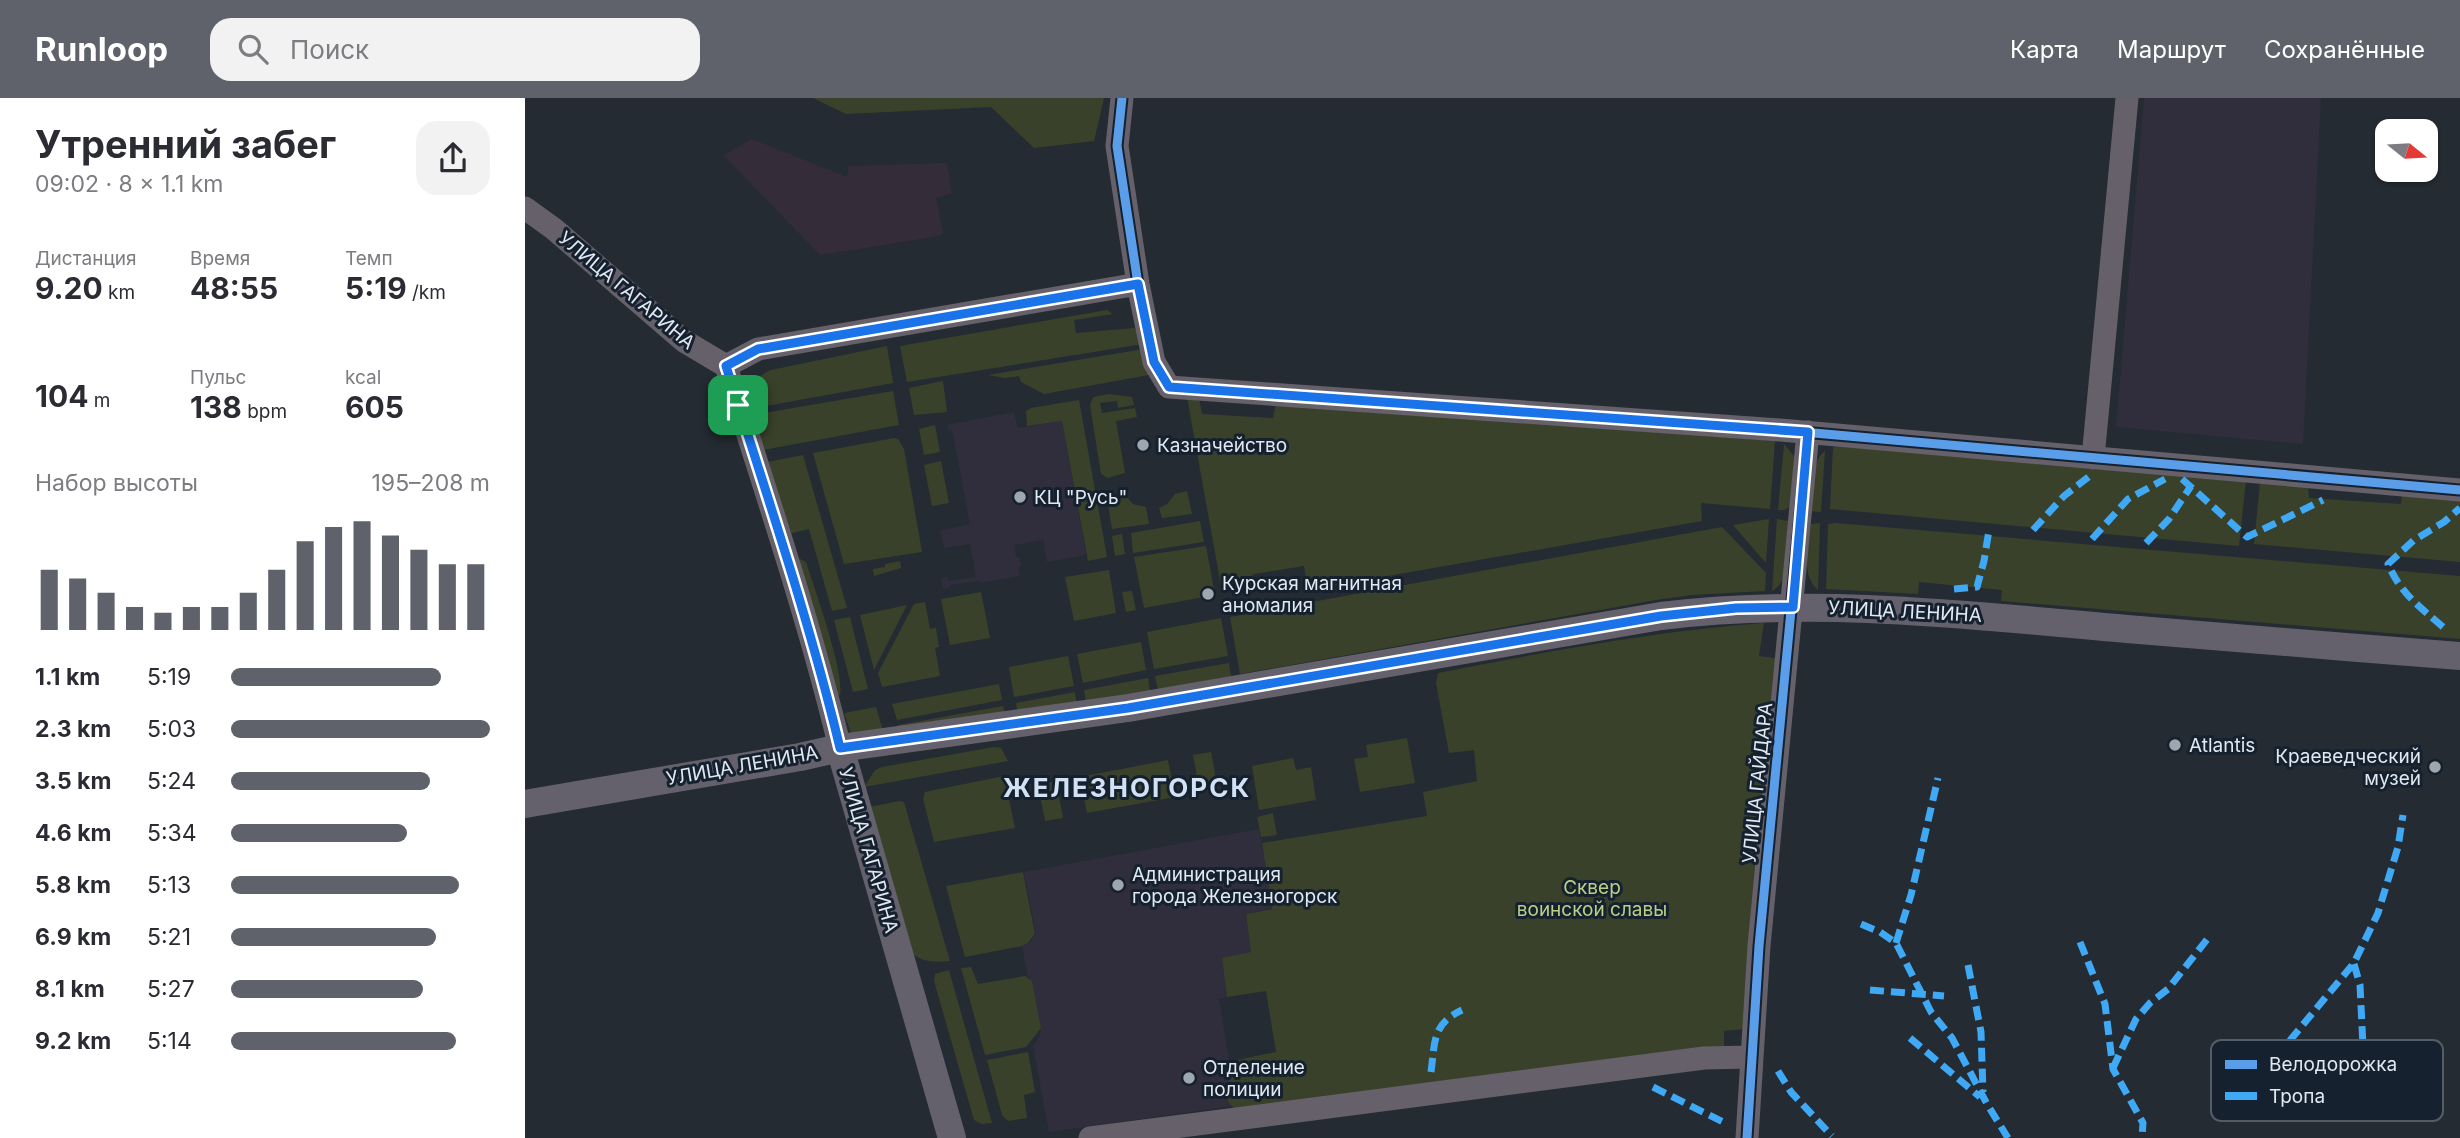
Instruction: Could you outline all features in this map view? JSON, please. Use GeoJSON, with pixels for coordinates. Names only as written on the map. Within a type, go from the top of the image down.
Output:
{"type":"FeatureCollection","features":[{"type":"Feature","properties":{"kind":"main road","name":"УЛИЦА ЛЕНИНА"},"geometry":{"type":"LineString","coordinates":[[525,804],[840,748],[1128,708],[1661,616],[1736,608],[1793,607],[1935,612],[2460,656]]}},
{"type":"Feature","properties":{"kind":"main road","name":"УЛИЦА ГАГАРИНА"},"geometry":{"type":"LineString","coordinates":[[840,748],[952,1138]]}},
{"type":"Feature","properties":{"kind":"street"},"geometry":{"type":"LineString","coordinates":[[1122,98],[1117,146],[1138,284],[1154,362],[1169,387],[1808,432],[2460,490]]}},
{"type":"Feature","properties":{"kind":"street"},"geometry":{"type":"LineString","coordinates":[[2093,458],[2127,98]]}},
{"type":"Feature","properties":{"kind":"street","name":"УЛИЦА ГАГАРИНА"},"geometry":{"type":"LineString","coordinates":[[525,208],[554,229],[684,341],[726,366],[827,692],[840,748]]}},
{"type":"Feature","properties":{"kind":"street"},"geometry":{"type":"LineString","coordinates":[[726,366],[758,349],[1138,284]]}},
{"type":"Feature","properties":{"kind":"street","name":"УЛИЦА ГАЙДАРА"},"geometry":{"type":"LineString","coordinates":[[1747,1138],[1759,946],[1808,432]]}},
{"type":"Feature","properties":{"kind":"street"},"geometry":{"type":"LineString","coordinates":[[1090,1138],[1705,1058],[1751,1058]]}},
{"type":"Feature","properties":{"kind":"shaded area"},"geometry":{"type":"Polygon","coordinates":[[[2144,98],[2321,98],[2303,444],[2116,427],[2144,98]]]}},
{"type":"Feature","properties":{"kind":"shaded area"},"geometry":{"type":"Polygon","coordinates":[[[752,139],[847,177],[849,166],[947,163],[952,193],[936,198],[943,233],[939,236],[820,255],[723,155],[752,139]]]}},
{"type":"Feature","properties":{"kind":"shaded area","name":"КЦ \"Русь\""},"geometry":{"type":"Polygon","coordinates":[[[1014,412],[1018,428],[1062,421],[1086,555],[1047,562],[1043,540],[1014,545],[1021,566],[1018,567],[1020,576],[950,585],[949,588],[943,589],[941,578],[948,577],[949,581],[976,577],[970,544],[944,548],[940,531],[970,524],[952,430],[948,430],[947,425],[1014,412]]]}},
{"type":"Feature","properties":{"kind":"shaded area","name":"Администрация города Железногорск"},"geometry":{"type":"Polygon","coordinates":[[[1259,829],[1272,908],[1245,914],[1252,952],[1222,959],[1227,997],[1219,999],[1229,1060],[1237,1060],[1229,1071],[1228,1101],[1232,1106],[1049,1132],[1033,1046],[1040,1036],[1041,1028],[1022,946],[1028,944],[1036,935],[1024,872],[1259,829]]]}},
{"type":"Feature","properties":{"kind":"green space"},"geometry":{"type":"Polygon","coordinates":[[[813,98],[1104,98],[1094,141],[1034,148],[991,107],[846,114],[813,98]]]}},
{"type":"Feature","properties":{"kind":"green space"},"geometry":{"type":"Polygon","coordinates":[[[1107,310],[1113,314],[1074,320],[1076,333],[1134,328],[1139,331],[1143,344],[907,382],[900,346],[1107,310]]]}},
{"type":"Feature","properties":{"kind":"green space"},"geometry":{"type":"Polygon","coordinates":[[[887,346],[893,383],[750,409],[750,396],[755,381],[771,370],[887,346]]]}},
{"type":"Feature","properties":{"kind":"green space"},"geometry":{"type":"Polygon","coordinates":[[[1144,349],[1149,375],[1044,394],[1021,382],[1019,376],[1005,378],[988,375],[1144,349]]]}},
{"type":"Feature","properties":{"kind":"green space"},"geometry":{"type":"Polygon","coordinates":[[[943,381],[947,412],[914,415],[909,388],[943,381]]]}},
{"type":"Feature","properties":{"kind":"green space"},"geometry":{"type":"Polygon","coordinates":[[[893,391],[899,425],[763,450],[751,415],[893,391]]]}},
{"type":"Feature","properties":{"kind":"green space"},"geometry":{"type":"Polygon","coordinates":[[[1109,394],[1132,397],[1134,405],[1118,408],[1117,401],[1100,403],[1102,413],[1135,408],[1137,417],[1116,421],[1125,473],[1108,478],[1101,474],[1090,405],[1093,397],[1109,394]]]}},
{"type":"Feature","properties":{"kind":"green space"},"geometry":{"type":"Polygon","coordinates":[[[1187,397],[1199,398],[1202,414],[1273,418],[1276,403],[1775,441],[1770,509],[1701,503],[1702,521],[1308,590],[1304,566],[1254,574],[1245,581],[1221,586],[1187,397]]]}},
{"type":"Feature","properties":{"kind":"green space"},"geometry":{"type":"Polygon","coordinates":[[[1079,400],[1107,557],[1088,561],[1062,421],[1027,426],[1026,411],[1079,400]]]}},
{"type":"Feature","properties":{"kind":"green space"},"geometry":{"type":"Polygon","coordinates":[[[935,425],[940,452],[924,455],[919,429],[935,425]]]}},
{"type":"Feature","properties":{"kind":"green space"},"geometry":{"type":"Polygon","coordinates":[[[898,439],[904,449],[922,552],[844,564],[813,453],[898,439]]]}},
{"type":"Feature","properties":{"kind":"green space"},"geometry":{"type":"Polygon","coordinates":[[[1784,444],[1794,456],[1791,506],[1778,510],[1784,444]]]}},
{"type":"Feature","properties":{"kind":"green space"},"geometry":{"type":"Polygon","coordinates":[[[1846,445],[2246,480],[2239,546],[1830,509],[1833,447],[1846,445]]]}},
{"type":"Feature","properties":{"kind":"green space"},"geometry":{"type":"Polygon","coordinates":[[[1825,451],[1821,512],[1810,511],[1814,470],[1825,451]]]}},
{"type":"Feature","properties":{"kind":"green space"},"geometry":{"type":"Polygon","coordinates":[[[803,455],[847,608],[832,611],[809,529],[789,534],[767,462],[803,455]]]}},
{"type":"Feature","properties":{"kind":"green space"},"geometry":{"type":"Polygon","coordinates":[[[941,461],[949,503],[932,506],[924,465],[941,461]]]}},
{"type":"Feature","properties":{"kind":"green space"},"geometry":{"type":"Polygon","coordinates":[[[2260,482],[2308,485],[2309,498],[2401,504],[2402,493],[2460,498],[2460,562],[2254,544],[2260,482]]]}},
{"type":"Feature","properties":{"kind":"green space"},"geometry":{"type":"Polygon","coordinates":[[[1187,491],[1192,514],[1162,518],[1159,508],[1167,504],[1175,494],[1187,491]]]}},
{"type":"Feature","properties":{"kind":"green space"},"geometry":{"type":"Polygon","coordinates":[[[1126,496],[1133,504],[1146,507],[1149,524],[1112,529],[1107,499],[1126,496]]]}},
{"type":"Feature","properties":{"kind":"green space"},"geometry":{"type":"Polygon","coordinates":[[[1769,519],[1766,563],[1733,525],[1769,519]]]}},
{"type":"Feature","properties":{"kind":"green space"},"geometry":{"type":"Polygon","coordinates":[[[1777,519],[1788,521],[1788,560],[1784,578],[1772,591],[1777,519]]]}},
{"type":"Feature","properties":{"kind":"green space"},"geometry":{"type":"Polygon","coordinates":[[[1200,521],[1204,542],[1133,553],[1131,533],[1200,521]]]}},
{"type":"Feature","properties":{"kind":"green space"},"geometry":{"type":"Polygon","coordinates":[[[1820,523],[1818,590],[1809,576],[1807,559],[1811,524],[1820,523]]]}},
{"type":"Feature","properties":{"kind":"green space"},"geometry":{"type":"Polygon","coordinates":[[[1828,524],[2460,576],[2460,639],[2001,601],[2002,590],[1919,582],[1918,594],[1826,589],[1828,524]]]}},
{"type":"Feature","properties":{"kind":"green space"},"geometry":{"type":"Polygon","coordinates":[[[1722,527],[1766,573],[1765,591],[1656,600],[1240,674],[1230,617],[1722,527]]]}},
{"type":"Feature","properties":{"kind":"green space"},"geometry":{"type":"Polygon","coordinates":[[[1122,534],[1125,554],[1115,556],[1112,536],[1122,534]]]}},
{"type":"Feature","properties":{"kind":"green space"},"geometry":{"type":"Polygon","coordinates":[[[1206,546],[1215,595],[1144,608],[1134,557],[1206,546]]]}},
{"type":"Feature","properties":{"kind":"green space"},"geometry":{"type":"Polygon","coordinates":[[[800,559],[806,562],[828,630],[838,668],[840,695],[836,696],[797,563],[800,559]]]}},
{"type":"Feature","properties":{"kind":"green space"},"geometry":{"type":"Polygon","coordinates":[[[900,561],[901,568],[874,576],[873,569],[900,561]]]}},
{"type":"Feature","properties":{"kind":"green space"},"geometry":{"type":"Polygon","coordinates":[[[1109,570],[1116,613],[1074,621],[1065,577],[1109,570]]]}},
{"type":"Feature","properties":{"kind":"green space"},"geometry":{"type":"Polygon","coordinates":[[[1132,591],[1136,610],[1126,612],[1122,592],[1132,591]]]}},
{"type":"Feature","properties":{"kind":"green space"},"geometry":{"type":"Polygon","coordinates":[[[981,592],[990,638],[950,645],[941,599],[981,592]]]}},
{"type":"Feature","properties":{"kind":"green space"},"geometry":{"type":"Polygon","coordinates":[[[925,602],[930,629],[936,628],[939,647],[935,648],[940,676],[882,687],[878,673],[914,604],[925,602]]]}},
{"type":"Feature","properties":{"kind":"green space"},"geometry":{"type":"Polygon","coordinates":[[[907,605],[874,670],[860,615],[907,605]]]}},
{"type":"Feature","properties":{"kind":"green space"},"geometry":{"type":"Polygon","coordinates":[[[850,617],[868,689],[853,692],[834,620],[850,617]]]}},
{"type":"Feature","properties":{"kind":"green space"},"geometry":{"type":"Polygon","coordinates":[[[1221,618],[1228,656],[1154,669],[1147,632],[1221,618]]]}},
{"type":"Feature","properties":{"kind":"green space","name":"Сквер воинской славы"},"geometry":{"type":"Polygon","coordinates":[[[1764,623],[1759,656],[1781,659],[1744,1029],[1724,1031],[1724,1048],[1236,1110],[1228,1102],[1229,1071],[1237,1060],[1276,1052],[1266,991],[1227,997],[1222,958],[1251,952],[1246,914],[1272,909],[1262,843],[1427,816],[1423,792],[1477,781],[1474,750],[1449,753],[1436,683],[1438,673],[1641,637],[1764,623]]]}},
{"type":"Feature","properties":{"kind":"green space"},"geometry":{"type":"Polygon","coordinates":[[[1141,642],[1146,670],[1083,683],[1077,654],[1141,642]]]}},
{"type":"Feature","properties":{"kind":"green space"},"geometry":{"type":"Polygon","coordinates":[[[1068,656],[1074,686],[1014,697],[1009,667],[1068,656]]]}},
{"type":"Feature","properties":{"kind":"green space"},"geometry":{"type":"Polygon","coordinates":[[[1229,663],[1231,676],[1158,690],[1155,676],[1229,663]]]}},
{"type":"Feature","properties":{"kind":"green space"},"geometry":{"type":"Polygon","coordinates":[[[1148,678],[1150,691],[1086,703],[1084,690],[1148,678]]]}},
{"type":"Feature","properties":{"kind":"green space"},"geometry":{"type":"Polygon","coordinates":[[[999,684],[1002,700],[897,720],[892,704],[999,684]]]}},
{"type":"Feature","properties":{"kind":"green space"},"geometry":{"type":"Polygon","coordinates":[[[1075,692],[1077,705],[1018,716],[1016,703],[1075,692]]]}},
{"type":"Feature","properties":{"kind":"green space"},"geometry":{"type":"Polygon","coordinates":[[[1003,706],[1006,718],[901,737],[898,725],[1003,706]]]}},
{"type":"Feature","properties":{"kind":"green space"},"geometry":{"type":"Polygon","coordinates":[[[876,707],[884,734],[852,736],[844,713],[876,707]]]}},
{"type":"Feature","properties":{"kind":"green space"},"geometry":{"type":"Polygon","coordinates":[[[1407,738],[1415,783],[1360,792],[1354,759],[1368,757],[1366,745],[1407,738]]]}},
{"type":"Feature","properties":{"kind":"green space"},"geometry":{"type":"Polygon","coordinates":[[[1001,748],[1008,761],[864,787],[875,770],[882,767],[1001,748]]]}},
{"type":"Feature","properties":{"kind":"green space"},"geometry":{"type":"Polygon","coordinates":[[[1211,752],[1218,789],[1200,792],[1193,755],[1211,752]]]}},
{"type":"Feature","properties":{"kind":"green space"},"geometry":{"type":"Polygon","coordinates":[[[1293,758],[1296,770],[1311,767],[1316,800],[1259,810],[1252,766],[1293,758]]]}},
{"type":"Feature","properties":{"kind":"green space"},"geometry":{"type":"Polygon","coordinates":[[[1168,760],[1175,797],[1087,813],[1080,777],[1168,760]]]}},
{"type":"Feature","properties":{"kind":"green space"},"geometry":{"type":"Polygon","coordinates":[[[1004,776],[1015,828],[934,842],[923,799],[925,792],[1004,776]]]}},
{"type":"Feature","properties":{"kind":"green space"},"geometry":{"type":"Polygon","coordinates":[[[1056,781],[1063,818],[1045,821],[1038,785],[1056,781]]]}},
{"type":"Feature","properties":{"kind":"green space"},"geometry":{"type":"Polygon","coordinates":[[[904,802],[950,961],[924,960],[911,952],[870,807],[904,802]]]}},
{"type":"Feature","properties":{"kind":"green space"},"geometry":{"type":"Polygon","coordinates":[[[1273,813],[1277,835],[1261,837],[1257,817],[1273,813]]]}},
{"type":"Feature","properties":{"kind":"green space"},"geometry":{"type":"Polygon","coordinates":[[[1023,872],[1035,934],[1022,946],[965,957],[946,886],[1023,872]]]}},
{"type":"Feature","properties":{"kind":"green space"},"geometry":{"type":"Polygon","coordinates":[[[971,967],[978,984],[1025,976],[1032,981],[1041,1028],[1026,1047],[985,1055],[961,968],[971,967]]]}},
{"type":"Feature","properties":{"kind":"green space"},"geometry":{"type":"Polygon","coordinates":[[[949,970],[992,1123],[982,1124],[974,1120],[934,981],[935,974],[949,970]]]}},
{"type":"Feature","properties":{"kind":"green space"},"geometry":{"type":"Polygon","coordinates":[[[1028,1052],[1035,1092],[1024,1095],[1027,1118],[1008,1121],[1002,1115],[987,1060],[1028,1052]]]}},
{"type":"Feature","properties":{"kind":"marked path"},"geometry":{"type":"LineString","coordinates":[[2033,530],[2064,496],[2091,475]]}},
{"type":"Feature","properties":{"kind":"marked path"},"geometry":{"type":"LineString","coordinates":[[2092,539],[2128,499],[2165,479]]}},
{"type":"Feature","properties":{"kind":"marked path"},"geometry":{"type":"LineString","coordinates":[[2182,479],[2247,537],[2323,500]]}},
{"type":"Feature","properties":{"kind":"marked path"},"geometry":{"type":"LineString","coordinates":[[2146,543],[2169,519],[2191,486]]}},
{"type":"Feature","properties":{"kind":"marked path"},"geometry":{"type":"LineString","coordinates":[[2443,627],[2405,592],[2388,564],[2414,540],[2444,522],[2460,508]]}},
{"type":"Feature","properties":{"kind":"marked path"},"geometry":{"type":"LineString","coordinates":[[1954,589],[1977,587],[1989,530]]}},
{"type":"Feature","properties":{"kind":"marked path"},"geometry":{"type":"LineString","coordinates":[[1896,943],[1911,895],[1938,778]]}},
{"type":"Feature","properties":{"kind":"marked path"},"geometry":{"type":"LineString","coordinates":[[2290,1040],[2354,963],[2378,913],[2398,847],[2403,815]]}},
{"type":"Feature","properties":{"kind":"marked path"},"geometry":{"type":"LineString","coordinates":[[1861,924],[1896,943],[1931,1012],[1952,1038],[2008,1138]]}},
{"type":"Feature","properties":{"kind":"marked path"},"geometry":{"type":"LineString","coordinates":[[2113,1068],[2136,1019],[2168,989],[2209,937]]}},
{"type":"Feature","properties":{"kind":"marked path"},"geometry":{"type":"LineString","coordinates":[[2080,942],[2105,1004],[2113,1069],[2143,1123],[2142,1138]]}},
{"type":"Feature","properties":{"kind":"marked path"},"geometry":{"type":"LineString","coordinates":[[2354,964],[2360,985],[2363,1040]]}},
{"type":"Feature","properties":{"kind":"marked path"},"geometry":{"type":"LineString","coordinates":[[1968,965],[1981,1032],[1983,1092]]}},
{"type":"Feature","properties":{"kind":"marked path"},"geometry":{"type":"LineString","coordinates":[[1870,990],[1944,996]]}},
{"type":"Feature","properties":{"kind":"marked path"},"geometry":{"type":"LineString","coordinates":[[1431,1072],[1440,1028],[1452,1015],[1462,1010]]}},
{"type":"Feature","properties":{"kind":"marked path"},"geometry":{"type":"LineString","coordinates":[[1910,1038],[1980,1097]]}},
{"type":"Feature","properties":{"kind":"marked path"},"geometry":{"type":"LineString","coordinates":[[1778,1071],[1791,1092],[1832,1136]]}},
{"type":"Feature","properties":{"kind":"marked path"},"geometry":{"type":"LineString","coordinates":[[1653,1087],[1723,1122]]}},
{"type":"Feature","properties":{"kind":"cycle path"},"geometry":{"type":"LineString","coordinates":[[1122,98],[1117,146],[1138,284],[1154,362],[1169,387],[1780,430],[2460,490]]}},
{"type":"Feature","properties":{"kind":"cycle path"},"geometry":{"type":"LineString","coordinates":[[1747,1138],[1759,946],[1808,432]]}},
{"type":"Feature","properties":{"kind":"place","name":"Казначейство"},"geometry":{"type":"Point","coordinates":[1143,445]}},
{"type":"Feature","properties":{"kind":"place","name":"КЦ \"Русь\""},"geometry":{"type":"Point","coordinates":[1020,497]}},
{"type":"Feature","properties":{"kind":"place","name":"Курская магнитная аномалия"},"geometry":{"type":"Point","coordinates":[1208,594]}},
{"type":"Feature","properties":{"kind":"place","name":"Atlantis"},"geometry":{"type":"Point","coordinates":[2175,745]}},
{"type":"Feature","properties":{"kind":"place","name":"Краеведческий музей"},"geometry":{"type":"Point","coordinates":[2435,767]}},
{"type":"Feature","properties":{"kind":"place","name":"Администрация города Железногорск"},"geometry":{"type":"Point","coordinates":[1118,885]}},
{"type":"Feature","properties":{"kind":"place","name":"Отделение полиции"},"geometry":{"type":"Point","coordinates":[1189,1078]}},
{"type":"Feature","properties":{"kind":"district","name":"ЖЕЛЕЗНОГОРСК"},"geometry":{"type":"Point","coordinates":[1127,788]}},
{"type":"Feature","properties":{"kind":"route"},"geometry":{"type":"LineString","coordinates":[[1138,284],[1154,362],[1169,387],[1808,432],[1793,607],[1736,608],[1661,616],[1128,708],[840,748],[827,692],[738,405],[726,366],[758,349],[1138,284]]}}]}
